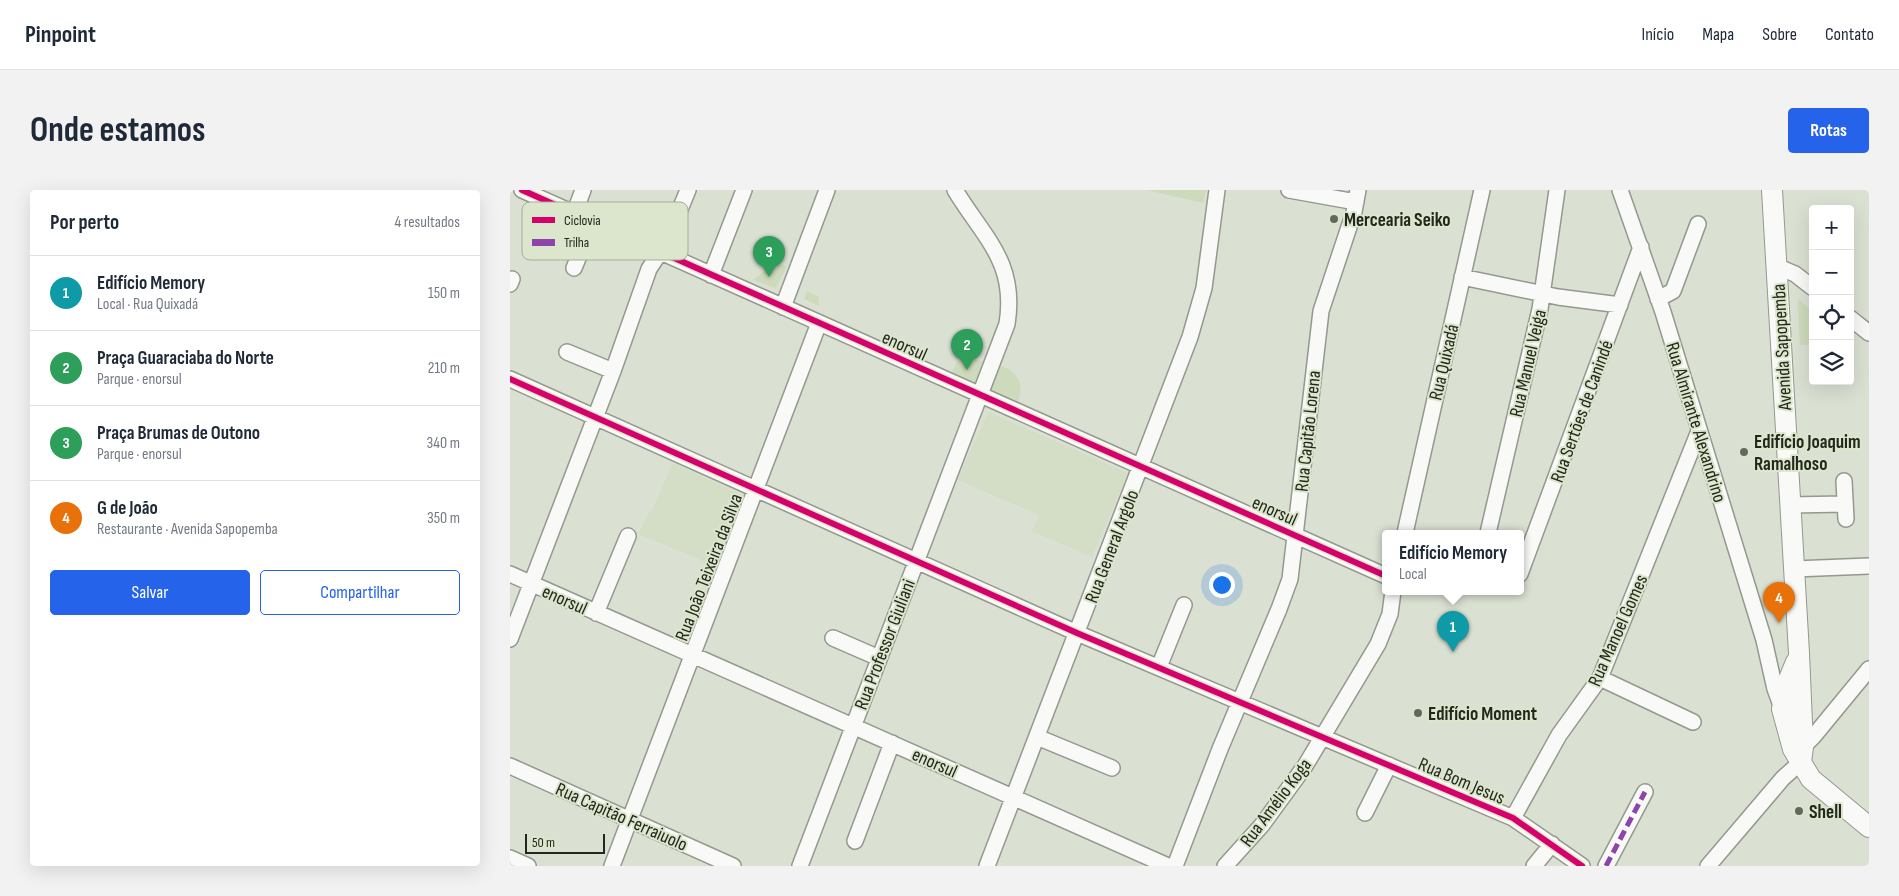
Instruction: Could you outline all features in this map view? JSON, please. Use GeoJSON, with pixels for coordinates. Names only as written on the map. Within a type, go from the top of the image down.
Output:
{"type":"FeatureCollection","features":[{"type":"Feature","properties":{"kind":"main road","name":"Avenida Sapopemba"},"geometry":{"type":"LineString","coordinates":[[1772,190],[1799,655],[1802,722],[1799,753]]}},
{"type":"Feature","properties":{"kind":"main road","name":"Avenida Sapopemba"},"geometry":{"type":"LineString","coordinates":[[1799,655],[1787,684],[1782,709],[1799,753],[1811,779],[1869,826]]}},
{"type":"Feature","properties":{"kind":"main road"},"geometry":{"type":"LineString","coordinates":[[1787,684],[1802,722]]}},
{"type":"Feature","properties":{"kind":"street","name":"enorsul"},"geometry":{"type":"LineString","coordinates":[[522,190],[548,202]]}},
{"type":"Feature","properties":{"kind":"street"},"geometry":{"type":"LineString","coordinates":[[578,202],[583,190]]}},
{"type":"Feature","properties":{"kind":"street"},"geometry":{"type":"LineString","coordinates":[[683,202],[688,190]]}},
{"type":"Feature","properties":{"kind":"street"},"geometry":{"type":"LineString","coordinates":[[711,275],[744,190]]}},
{"type":"Feature","properties":{"kind":"street"},"geometry":{"type":"LineString","coordinates":[[783,307],[827,190]]}},
{"type":"Feature","properties":{"kind":"street","name":"Rua Professor Giuliani"},"geometry":{"type":"LineString","coordinates":[[800,866],[1007,324],[1010,296],[1002,260],[955,190]]}},
{"type":"Feature","properties":{"kind":"street","name":"Rua General Argolo"},"geometry":{"type":"LineString","coordinates":[[987,866],[1190,338],[1204,288],[1218,190]]}},
{"type":"Feature","properties":{"kind":"street"},"geometry":{"type":"LineString","coordinates":[[1289,190],[1357,196]]}},
{"type":"Feature","properties":{"kind":"street","name":"Rua Quixadá"},"geometry":{"type":"LineString","coordinates":[[1406,530],[1482,190]]}},
{"type":"Feature","properties":{"kind":"street","name":"Rua Manuel Veiga"},"geometry":{"type":"LineString","coordinates":[[1489,530],[1543,294],[1557,190]]}},
{"type":"Feature","properties":{"kind":"street","name":"Rua Almirante Alexandrino"},"geometry":{"type":"LineString","coordinates":[[1620,190],[1641,247],[1700,431],[1768,655],[1775,689],[1782,709]]}},
{"type":"Feature","properties":{"kind":"street","name":"Rua Capitão Lorena"},"geometry":{"type":"LineString","coordinates":[[1176,866],[1239,703],[1290,579],[1321,311],[1357,196]]}},
{"type":"Feature","properties":{"kind":"street"},"geometry":{"type":"LineString","coordinates":[[1658,299],[1673,291],[1698,224]]}},
{"type":"Feature","properties":{"kind":"street","name":"Rua Sertões de Canindé"},"geometry":{"type":"LineString","coordinates":[[1524,563],[1641,247]]}},
{"type":"Feature","properties":{"kind":"street"},"geometry":{"type":"LineString","coordinates":[[574,268],[577,260]]}},
{"type":"Feature","properties":{"kind":"street"},"geometry":{"type":"LineString","coordinates":[[510,638],[613,371],[649,269],[655,260]]}},
{"type":"Feature","properties":{"kind":"street","name":"enorsul"},"geometry":{"type":"LineString","coordinates":[[678,260],[1382,574]]}},
{"type":"Feature","properties":{"kind":"street"},"geometry":{"type":"LineString","coordinates":[[1776,266],[1795,274],[1809,285]]}},
{"type":"Feature","properties":{"kind":"street"},"geometry":{"type":"LineString","coordinates":[[1462,277],[1543,294],[1620,305]]}},
{"type":"Feature","properties":{"kind":"street"},"geometry":{"type":"LineString","coordinates":[[1854,321],[1869,333]]}},
{"type":"Feature","properties":{"kind":"street","name":"Rua João Teixeira da Silva"},"geometry":{"type":"LineString","coordinates":[[612,866],[691,654],[819,323]]}},
{"type":"Feature","properties":{"kind":"street"},"geometry":{"type":"LineString","coordinates":[[567,352],[613,371]]}},
{"type":"Feature","properties":{"kind":"street"},"geometry":{"type":"LineString","coordinates":[[510,379],[1077,633],[1239,703],[1322,735],[1384,631],[1392,595]]}},
{"type":"Feature","properties":{"kind":"street","name":"Rua Manoel Gomes"},"geometry":{"type":"LineString","coordinates":[[1513,818],[1558,735],[1600,678],[1700,431]]}},
{"type":"Feature","properties":{"kind":"street"},"geometry":{"type":"LineString","coordinates":[[1844,482],[1846,519]]}},
{"type":"Feature","properties":{"kind":"street"},"geometry":{"type":"LineString","coordinates":[[1789,506],[1845,504]]}},
{"type":"Feature","properties":{"kind":"street"},"geometry":{"type":"LineString","coordinates":[[596,613],[628,536]]}},
{"type":"Feature","properties":{"kind":"street"},"geometry":{"type":"LineString","coordinates":[[1794,569],[1869,566]]}},
{"type":"Feature","properties":{"kind":"street","name":"enorsul"},"geometry":{"type":"LineString","coordinates":[[510,574],[1168,866]]}},
{"type":"Feature","properties":{"kind":"street"},"geometry":{"type":"LineString","coordinates":[[1159,667],[1184,605]]}},
{"type":"Feature","properties":{"kind":"street"},"geometry":{"type":"LineString","coordinates":[[833,638],[879,658]]}},
{"type":"Feature","properties":{"kind":"street","name":"Rua Almirante Alexandrino"},"geometry":{"type":"LineString","coordinates":[[1768,655],[1787,684]]}},
{"type":"Feature","properties":{"kind":"street"},"geometry":{"type":"LineString","coordinates":[[1717,863],[1799,753],[1869,669]]}},
{"type":"Feature","properties":{"kind":"street"},"geometry":{"type":"LineString","coordinates":[[1600,678],[1693,722]]}},
{"type":"Feature","properties":{"kind":"street","name":"Rua Bom Jesus"},"geometry":{"type":"LineString","coordinates":[[1322,735],[1513,818],[1582,866]]}},
{"type":"Feature","properties":{"kind":"street","name":"Rua Amélio Koga"},"geometry":{"type":"LineString","coordinates":[[1225,866],[1286,794],[1322,735]]}},
{"type":"Feature","properties":{"kind":"street"},"geometry":{"type":"LineString","coordinates":[[1037,737],[1112,768]]}},
{"type":"Feature","properties":{"kind":"street"},"geometry":{"type":"LineString","coordinates":[[856,841],[892,743]]}},
{"type":"Feature","properties":{"kind":"street"},"geometry":{"type":"LineString","coordinates":[[1365,813],[1389,765]]}},
{"type":"Feature","properties":{"kind":"street","name":"Rua Capitão Ferraiuolo"},"geometry":{"type":"LineString","coordinates":[[510,766],[733,866]]}},
{"type":"Feature","properties":{"kind":"street"},"geometry":{"type":"LineString","coordinates":[[1606,866],[1645,792]]}},
{"type":"Feature","properties":{"kind":"street"},"geometry":{"type":"LineString","coordinates":[[1534,866],[1552,844]]}},
{"type":"Feature","properties":{"kind":"street"},"geometry":{"type":"LineString","coordinates":[[510,858],[528,866]]}},
{"type":"Feature","properties":{"kind":"shaded area"},"geometry":{"type":"Polygon","coordinates":[[[1147,190],[1206,190],[1203,203],[1147,190]]]}},
{"type":"Feature","properties":{"kind":"shaded area"},"geometry":{"type":"Polygon","coordinates":[[[787,266],[776,288],[753,280],[769,267],[787,266]]]}},
{"type":"Feature","properties":{"kind":"shaded area"},"geometry":{"type":"Polygon","coordinates":[[[807,291],[819,297],[819,306],[804,299],[807,291]]]}},
{"type":"Feature","properties":{"kind":"shaded area"},"geometry":{"type":"Polygon","coordinates":[[[1798,299],[1809,308],[1809,345],[1800,345],[1798,299]]]}},
{"type":"Feature","properties":{"kind":"shaded area"},"geometry":{"type":"Polygon","coordinates":[[[967,358],[987,362],[976,391],[948,379],[957,362],[967,358]]]}},
{"type":"Feature","properties":{"kind":"shaded area"},"geometry":{"type":"Polygon","coordinates":[[[997,364],[1011,371],[1019,380],[1020,392],[1016,408],[985,395],[997,364]]]}},
{"type":"Feature","properties":{"kind":"shaded area"},"geometry":{"type":"Polygon","coordinates":[[[988,412],[1128,473],[1092,557],[1032,531],[1039,515],[958,480],[988,412]]]}},
{"type":"Feature","properties":{"kind":"shaded area"},"geometry":{"type":"Polygon","coordinates":[[[673,463],[744,496],[716,566],[638,534],[649,512],[651,513],[673,463]]]}},
{"type":"Feature","properties":{"kind":"marked path"},"geometry":{"type":"LineString","coordinates":[[1606,866],[1645,792]]}},
{"type":"Feature","properties":{"kind":"cycle path"},"geometry":{"type":"LineString","coordinates":[[522,190],[549,202]]}},
{"type":"Feature","properties":{"kind":"cycle path"},"geometry":{"type":"LineString","coordinates":[[679,260],[1382,574]]}},
{"type":"Feature","properties":{"kind":"cycle path"},"geometry":{"type":"LineString","coordinates":[[510,379],[1077,633],[1513,818],[1582,866]]}},
{"type":"Feature","properties":{"kind":"place","name":"Mercearia Seiko"},"geometry":{"type":"Point","coordinates":[1334,219]}},
{"type":"Feature","properties":{"kind":"place","name":"Praça Brumas de Outono"},"geometry":{"type":"Point","coordinates":[769,277]}},
{"type":"Feature","properties":{"kind":"place","name":"Praça Guaraciaba do Norte"},"geometry":{"type":"Point","coordinates":[967,370]}},
{"type":"Feature","properties":{"kind":"place","name":"Edifício Joaquim Ramalhoso"},"geometry":{"type":"Point","coordinates":[1744,452]}},
{"type":"Feature","properties":{"kind":"place","name":"G de João"},"geometry":{"type":"Point","coordinates":[1779,623]}},
{"type":"Feature","properties":{"kind":"place","name":"Edifício Memory"},"geometry":{"type":"Point","coordinates":[1453,652]}},
{"type":"Feature","properties":{"kind":"place","name":"Edifício Moment"},"geometry":{"type":"Point","coordinates":[1418,713]}},
{"type":"Feature","properties":{"kind":"place","name":"Shell"},"geometry":{"type":"Point","coordinates":[1799,811]}}]}
